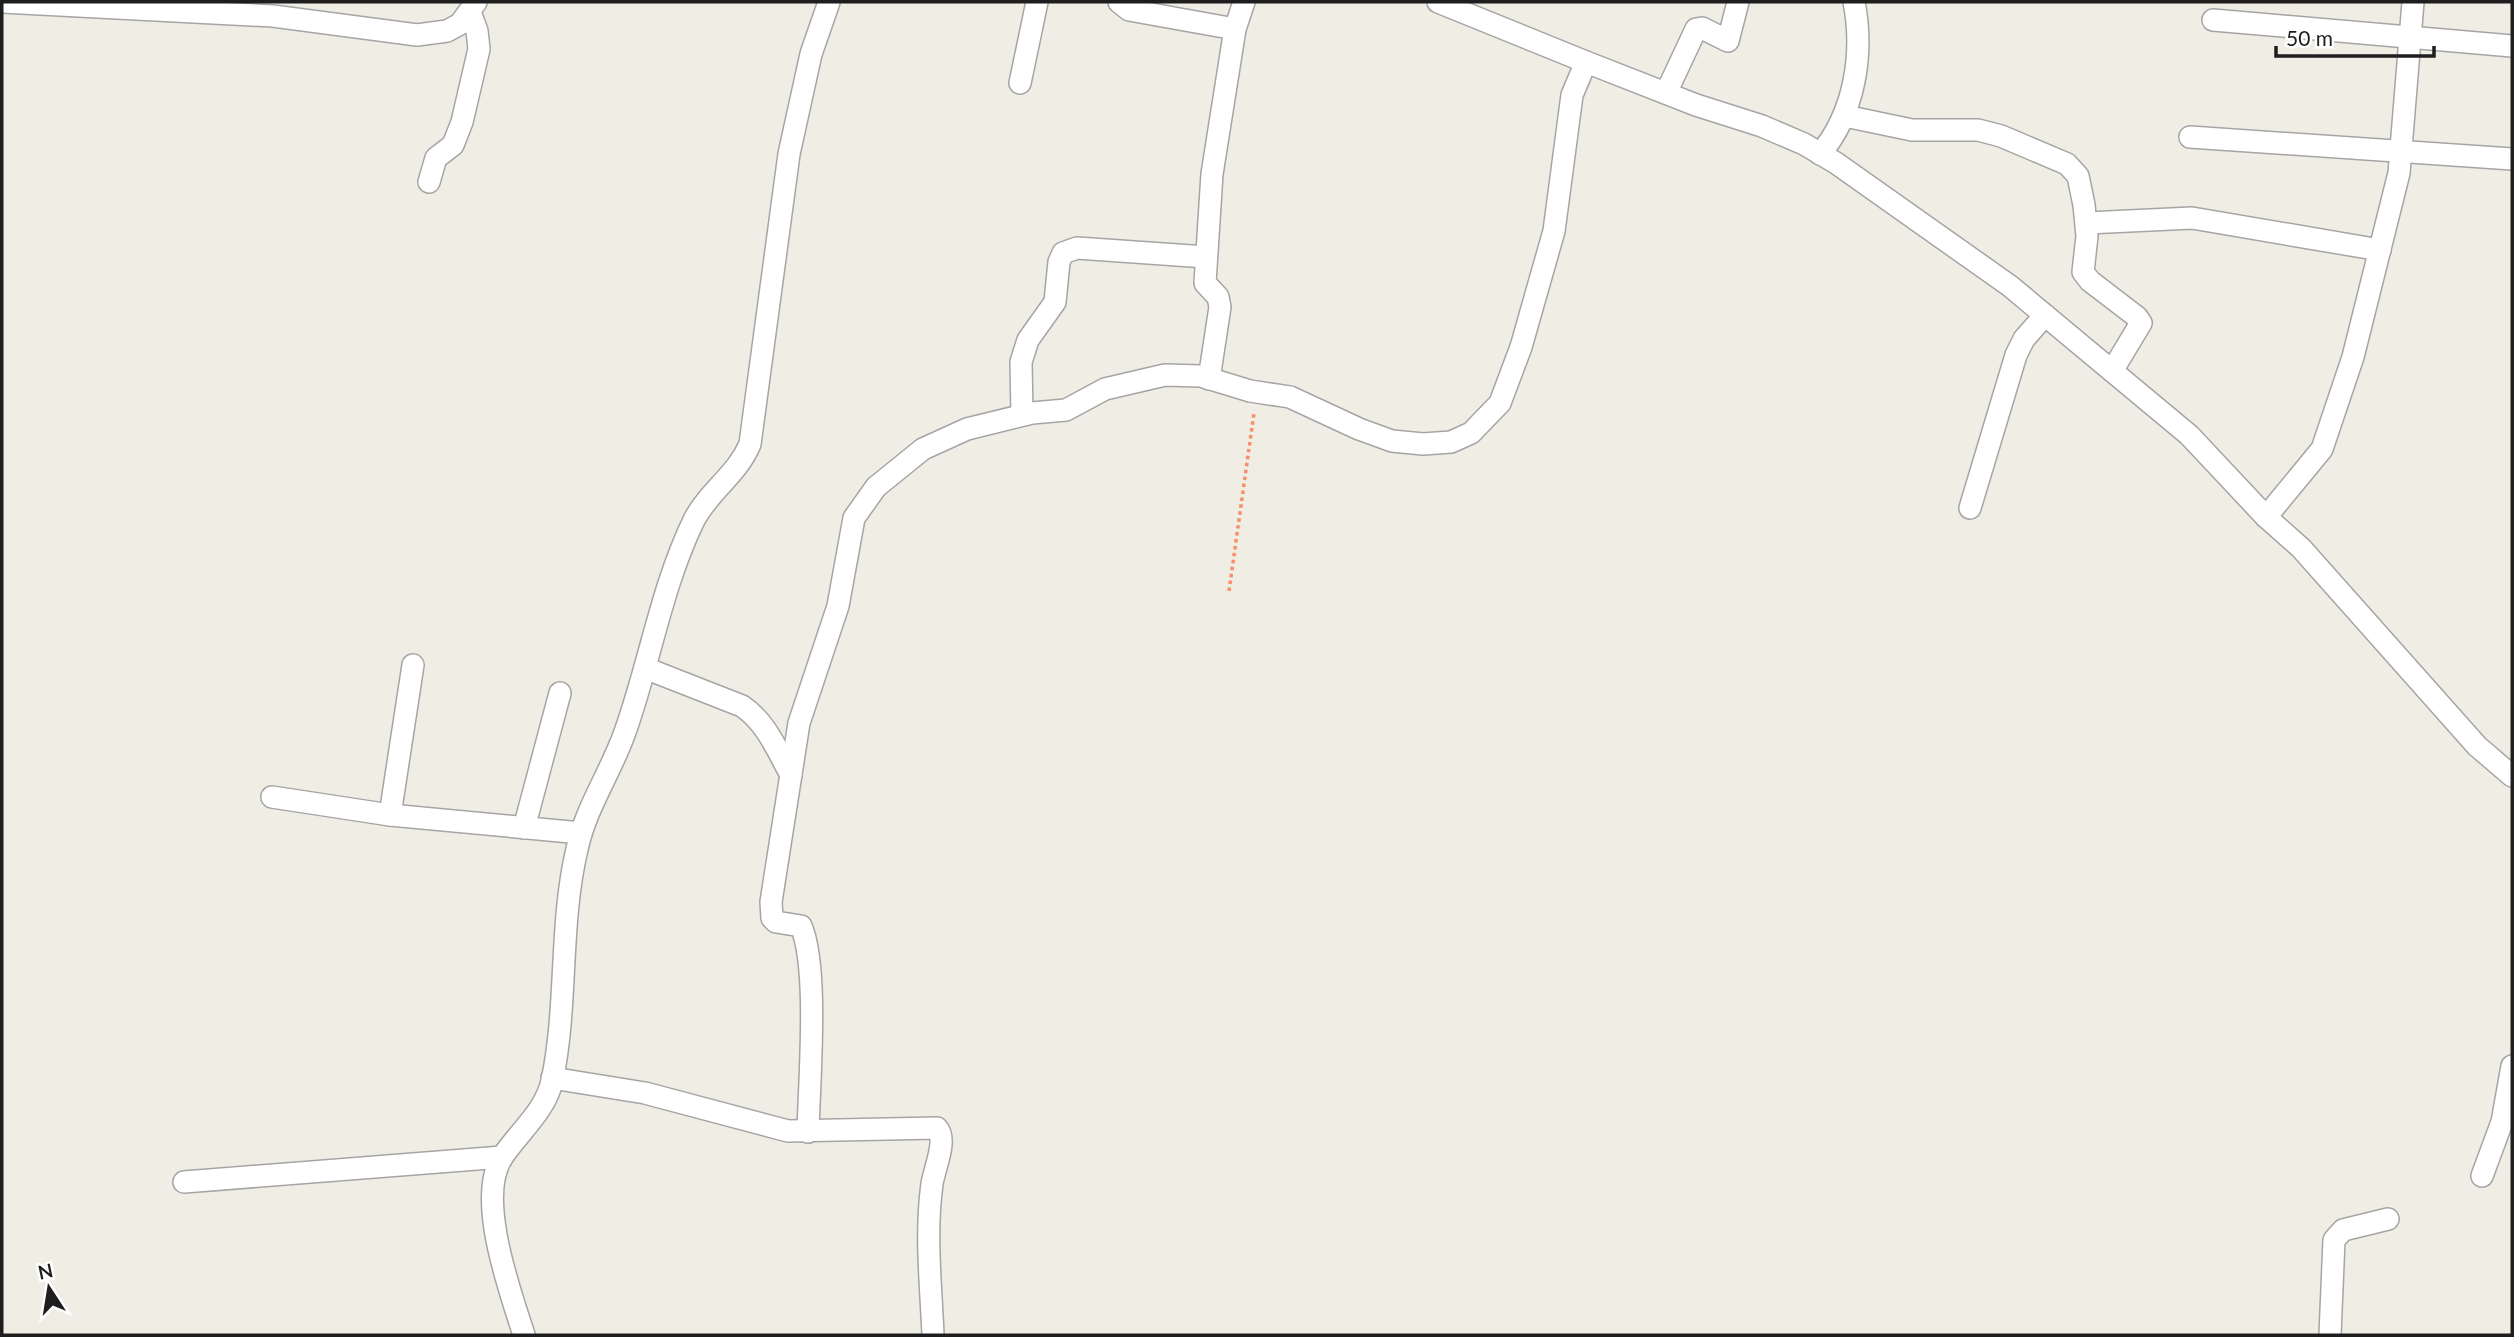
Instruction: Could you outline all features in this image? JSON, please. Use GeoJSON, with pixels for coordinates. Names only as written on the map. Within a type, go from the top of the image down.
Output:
{"type":"FeatureCollection","features":[{"type":"Feature","properties":{"kind":"street"},"geometry":{"type":"LineString","coordinates":[[2,2],[273,16],[417,35],[447,31],[460,24],[473,7]]}},
{"type":"Feature","properties":{"kind":"street"},"geometry":{"type":"LineString","coordinates":[[524,1335],[499,1246],[493,1202],[495,1169],[545,1101],[552,1079],[565,942],[581,833],[625,733],[668,585],[695,519],[705,502],[734,472],[750,444],[789,154],[811,54],[829,2]]}},
{"type":"Feature","properties":{"kind":"street"},"geometry":{"type":"LineString","coordinates":[[1020,83],[1037,2]]}},
{"type":"Feature","properties":{"kind":"street"},"geometry":{"type":"LineString","coordinates":[[1119,2],[1129,10],[1235,29]]}},
{"type":"Feature","properties":{"kind":"street"},"geometry":{"type":"LineString","coordinates":[[1209,379],[1220,303],[1205,283],[1212,174],[1235,29],[1244,2]]}},
{"type":"Feature","properties":{"kind":"street"},"geometry":{"type":"LineString","coordinates":[[1438,2],[1586,62],[1670,84],[1820,153],[2010,286],[2189,435],[2266,517],[2301,548],[2477,746],[2512,776]]}},
{"type":"Feature","properties":{"kind":"street"},"geometry":{"type":"LineString","coordinates":[[1670,84],[1696,29],[1702,28],[1728,41],[1738,2]]}},
{"type":"Feature","properties":{"kind":"street"},"geometry":{"type":"LineString","coordinates":[[1820,153],[1841,124],[1854,74],[1858,22],[1854,2]]}},
{"type":"Feature","properties":{"kind":"street"},"geometry":{"type":"LineString","coordinates":[[2266,517],[2313,464],[2322,449],[2346,380],[2399,173],[2413,2]]}},
{"type":"Feature","properties":{"kind":"street"},"geometry":{"type":"LineString","coordinates":[[429,182],[436,158],[457,140],[465,110],[479,49],[473,7]]}},
{"type":"Feature","properties":{"kind":"street"},"geometry":{"type":"LineString","coordinates":[[2213,20],[2512,46]]}},
{"type":"Feature","properties":{"kind":"street"},"geometry":{"type":"LineString","coordinates":[[808,1132],[810,1001],[806,944],[801,926],[793,922],[776,922],[771,912],[799,723],[838,606],[854,518],[863,503],[897,468],[923,449],[967,429],[1022,415],[1066,411],[1105,389],[1132,381],[1186,374],[1307,402],[1359,429],[1392,440],[1423,444],[1451,442],[1471,433],[1486,420],[1508,386],[1554,231],[1572,95],[1586,62]]}},
{"type":"Feature","properties":{"kind":"street"},"geometry":{"type":"LineString","coordinates":[[1841,124],[1912,130],[1978,130],[2045,153],[2067,164],[2078,176],[2087,223],[2081,267],[2085,277],[2137,317],[2141,326],[2112,371]]}},
{"type":"Feature","properties":{"kind":"street"},"geometry":{"type":"LineString","coordinates":[[2190,136],[2512,159]]}},
{"type":"Feature","properties":{"kind":"street"},"geometry":{"type":"LineString","coordinates":[[2087,223],[2192,218],[2380,250]]}},
{"type":"Feature","properties":{"kind":"street"},"geometry":{"type":"LineString","coordinates":[[1022,415],[1021,362],[1028,340],[1055,302],[1059,262],[1063,253],[1077,248],[1206,257]]}},
{"type":"Feature","properties":{"kind":"street"},"geometry":{"type":"LineString","coordinates":[[1970,508],[2016,355],[2024,339],[2045,315]]}},
{"type":"Feature","properties":{"kind":"street"},"geometry":{"type":"LineString","coordinates":[[390,816],[413,664]]}},
{"type":"Feature","properties":{"kind":"street"},"geometry":{"type":"LineString","coordinates":[[645,668],[752,712],[791,775]]}},
{"type":"Feature","properties":{"kind":"street"},"geometry":{"type":"LineString","coordinates":[[524,828],[560,692]]}},
{"type":"Feature","properties":{"kind":"street"},"geometry":{"type":"LineString","coordinates":[[272,797],[390,816],[581,833]]}},
{"type":"Feature","properties":{"kind":"street"},"geometry":{"type":"LineString","coordinates":[[2482,1176],[2502,1122],[2512,1066]]}},
{"type":"Feature","properties":{"kind":"street"},"geometry":{"type":"LineString","coordinates":[[552,1079],[634,1091],[746,1119],[775,1129],[808,1132],[927,1126],[940,1130],[942,1139],[930,1203],[933,1335]]}},
{"type":"Feature","properties":{"kind":"street"},"geometry":{"type":"LineString","coordinates":[[184,1182],[502,1157]]}},
{"type":"Feature","properties":{"kind":"street"},"geometry":{"type":"LineString","coordinates":[[2330,1335],[2334,1240],[2343,1230],[2388,1219]]}},
{"type":"Feature","properties":{"kind":"path"},"geometry":{"type":"LineString","coordinates":[[1229,591],[1257,392]]}}]}
